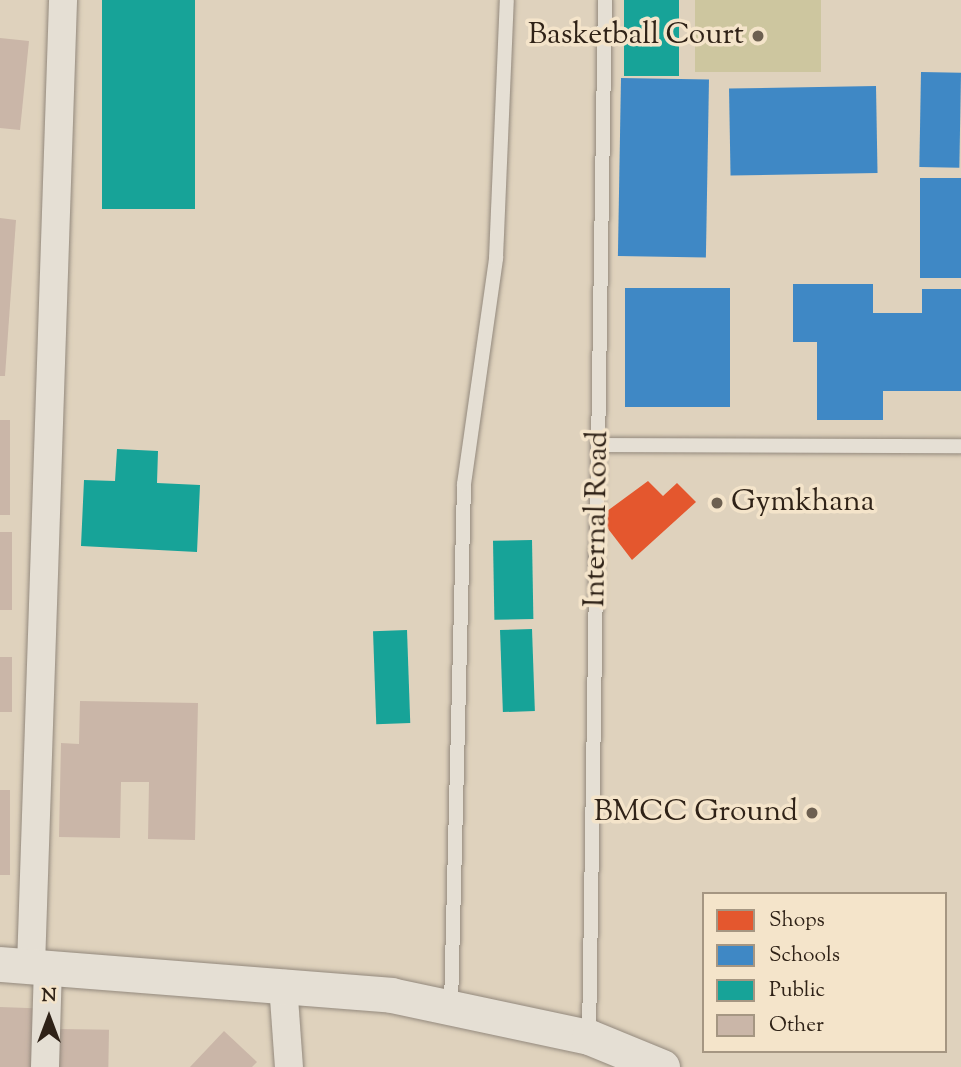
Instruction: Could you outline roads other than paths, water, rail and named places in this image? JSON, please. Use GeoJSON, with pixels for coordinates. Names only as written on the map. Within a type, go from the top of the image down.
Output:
{"type":"FeatureCollection","features":[{"type":"Feature","properties":{"kind":"street"},"geometry":{"type":"LineString","coordinates":[[45,1067],[26,965],[63,0]]}},
{"type":"Feature","properties":{"kind":"street"},"geometry":{"type":"LineString","coordinates":[[26,965],[283,985],[451,1006],[589,1037],[661,1067]]}},
{"type":"Feature","properties":{"kind":"street"},"geometry":{"type":"LineString","coordinates":[[283,985],[289,1067]]}},
{"type":"Feature","properties":{"kind":"lane"},"geometry":{"type":"LineString","coordinates":[[451,1006],[464,484],[496,258],[507,0]]}},
{"type":"Feature","properties":{"kind":"lane","name":"Internal Road"},"geometry":{"type":"LineString","coordinates":[[589,1037],[605,0]]}},
{"type":"Feature","properties":{"kind":"lane"},"geometry":{"type":"LineString","coordinates":[[599,445],[961,446]]}},
{"type":"Feature","properties":{"kind":"place","name":"Basketball Court"},"geometry":{"type":"Point","coordinates":[758,36]}},
{"type":"Feature","properties":{"kind":"place","name":"Gymkhana"},"geometry":{"type":"Point","coordinates":[717,503]}},
{"type":"Feature","properties":{"kind":"place","name":"BMCC Ground"},"geometry":{"type":"Point","coordinates":[812,813]}}]}
